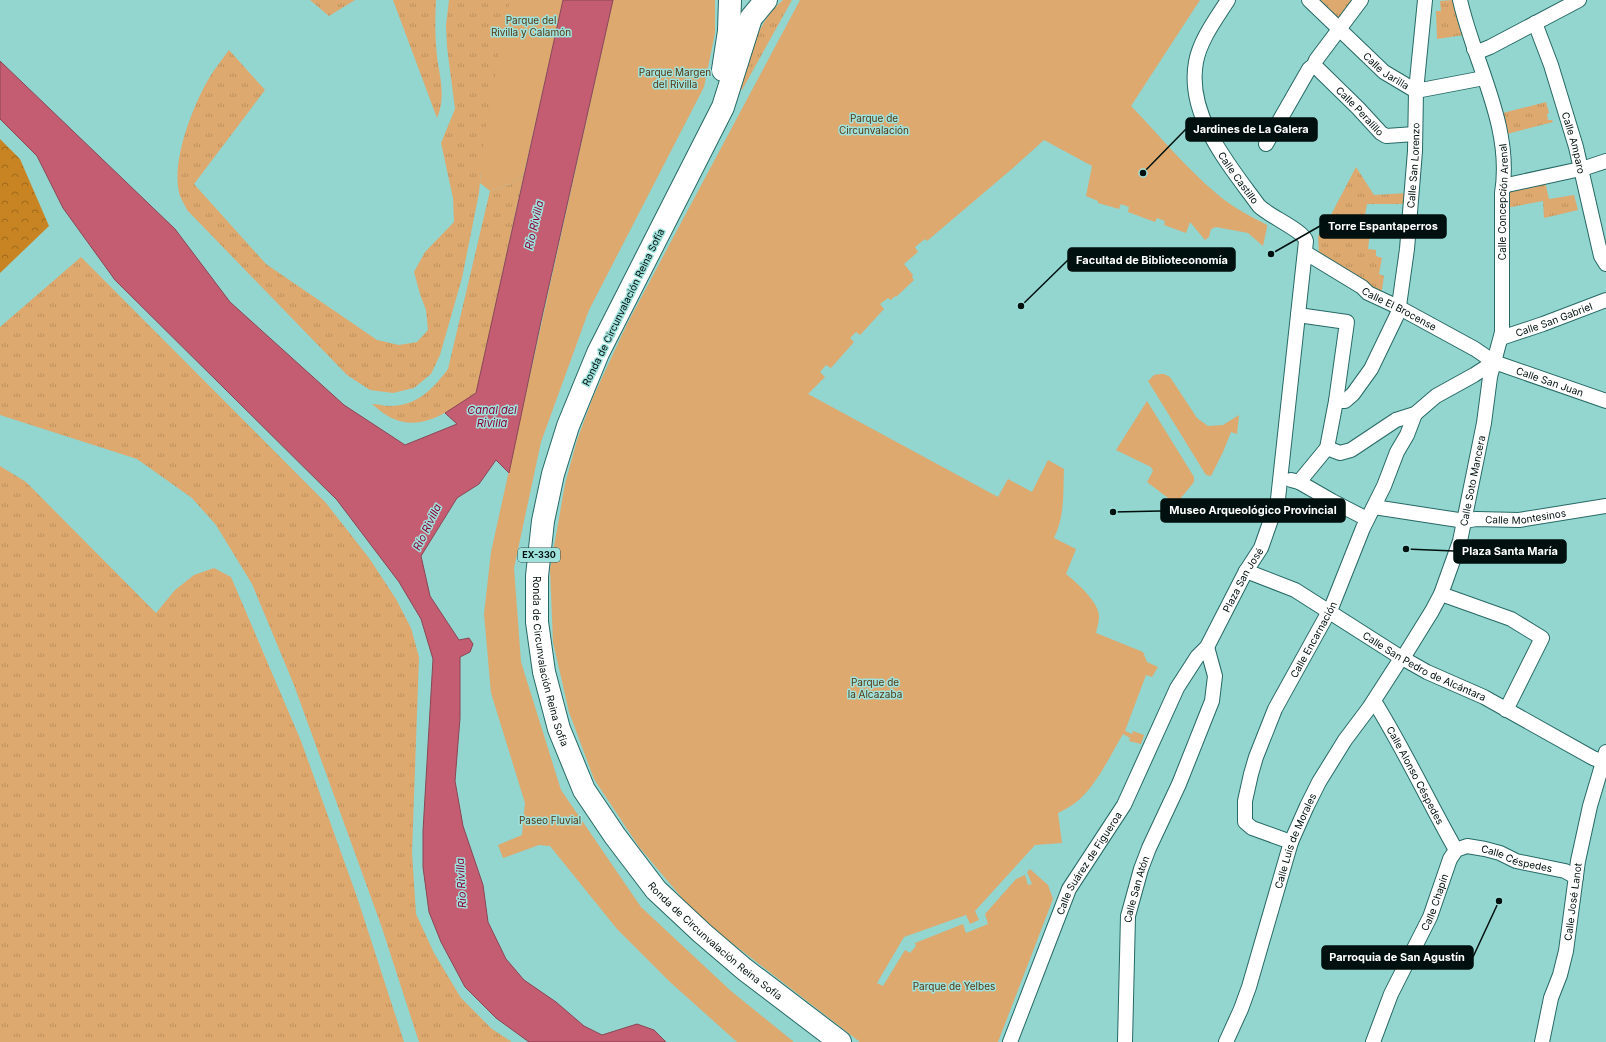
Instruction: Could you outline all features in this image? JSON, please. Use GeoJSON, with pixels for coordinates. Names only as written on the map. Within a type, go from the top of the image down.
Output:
{"type":"FeatureCollection","features":[{"type":"Feature","properties":{"kind":"main road","name":"Ronda de Circunvalación Reina Sofía"},"geometry":{"type":"LineString","coordinates":[[730,0],[729,31],[724,67],[712,106],[612,296],[588,347],[556,424],[530,522],[524,624],[532,676],[548,734],[574,795],[605,843],[648,899],[693,942],[820,1042]]}},
{"type":"Feature","properties":{"kind":"main road","name":"Ronda de Circunvalación Reina Sofía"},"geometry":{"type":"LineString","coordinates":[[766,0],[751,18],[723,108],[608,334],[583,388],[568,426],[553,474],[542,521],[537,576],[537,622],[544,672],[559,729],[584,790],[615,836],[656,890],[702,933],[744,969],[840,1042]]}},
{"type":"Feature","properties":{"kind":"street","name":"Calle Castillo"},"geometry":{"type":"LineString","coordinates":[[1228,0],[1205,37],[1196,62],[1195,83],[1197,101],[1202,117],[1218,147],[1259,206],[1266,213],[1305,237],[1306,253]]}},
{"type":"Feature","properties":{"kind":"street","name":"Calle Jarilla"},"geometry":{"type":"LineString","coordinates":[[1309,0],[1384,72],[1400,83],[1416,91],[1484,78]]}},
{"type":"Feature","properties":{"kind":"street"},"geometry":{"type":"LineString","coordinates":[[1266,144],[1310,68],[1314,65],[1339,28],[1362,0]]}},
{"type":"Feature","properties":{"kind":"street","name":"Calle San Lorenzo"},"geometry":{"type":"LineString","coordinates":[[1336,400],[1345,401],[1368,376],[1398,314],[1407,249],[1415,134],[1416,91],[1425,0]]}},
{"type":"Feature","properties":{"kind":"street","name":"Calle Concepción Arenal"},"geometry":{"type":"LineString","coordinates":[[1460,0],[1501,135],[1504,174],[1503,326],[1494,362]]}},
{"type":"Feature","properties":{"kind":"street"},"geometry":{"type":"LineString","coordinates":[[1474,49],[1480,51],[1490,47],[1579,0]]}},
{"type":"Feature","properties":{"kind":"street","name":"Calle Amparo"},"geometry":{"type":"LineString","coordinates":[[1535,23],[1551,65],[1581,168],[1601,256],[1606,264]]}},
{"type":"Feature","properties":{"kind":"street","name":"Calle Peralillo"},"geometry":{"type":"LineString","coordinates":[[1314,65],[1381,133],[1386,136],[1415,134]]}},
{"type":"Feature","properties":{"kind":"street"},"geometry":{"type":"LineString","coordinates":[[1503,188],[1507,185],[1606,162]]}},
{"type":"Feature","properties":{"kind":"street","name":"Plaza San José"},"geometry":{"type":"LineString","coordinates":[[1177,688],[1197,657],[1207,647],[1246,571],[1261,548],[1276,505],[1306,253]]}},
{"type":"Feature","properties":{"kind":"street","name":"Calle El Brocense"},"geometry":{"type":"LineString","coordinates":[[1306,253],[1362,287],[1368,293],[1398,307],[1475,349],[1494,362]]}},
{"type":"Feature","properties":{"kind":"street","name":"Calle San Gabriel"},"geometry":{"type":"LineString","coordinates":[[1501,338],[1606,300]]}},
{"type":"Feature","properties":{"kind":"street"},"geometry":{"type":"LineString","coordinates":[[1299,306],[1347,322],[1336,400],[1327,448],[1299,482]]}},
{"type":"Feature","properties":{"kind":"street"},"geometry":{"type":"LineString","coordinates":[[1327,448],[1340,453],[1351,450],[1396,420],[1415,414],[1436,396],[1494,362]]}},
{"type":"Feature","properties":{"kind":"street","name":"Calle San Juan"},"geometry":{"type":"LineString","coordinates":[[1494,362],[1606,401]]}},
{"type":"Feature","properties":{"kind":"street","name":"Calle Soto Mancera"},"geometry":{"type":"LineString","coordinates":[[1402,658],[1417,637],[1442,594],[1460,541],[1484,423],[1494,362]]}},
{"type":"Feature","properties":{"kind":"street","name":"Calle Encarnación"},"geometry":{"type":"LineString","coordinates":[[1291,842],[1248,826],[1245,817],[1245,801],[1256,757],[1275,709],[1329,611],[1367,519],[1374,507],[1415,414]]}},
{"type":"Feature","properties":{"kind":"street"},"geometry":{"type":"LineString","coordinates":[[1280,477],[1299,482],[1367,519]]}},
{"type":"Feature","properties":{"kind":"street","name":"Calle Montesinos"},"geometry":{"type":"LineString","coordinates":[[1374,507],[1465,521],[1476,519],[1519,520],[1606,506]]}},
{"type":"Feature","properties":{"kind":"street","name":"Calle San Pedro de Alcántara"},"geometry":{"type":"LineString","coordinates":[[1246,571],[1295,590],[1402,658],[1427,672],[1484,698],[1593,758],[1605,762]]}},
{"type":"Feature","properties":{"kind":"street"},"geometry":{"type":"LineString","coordinates":[[1442,594],[1511,619],[1542,638],[1506,710]]}},
{"type":"Feature","properties":{"kind":"street","name":"Calle San Atón"},"geometry":{"type":"LineString","coordinates":[[1125,1042],[1127,931],[1131,903],[1149,848],[1179,784],[1212,701],[1214,672],[1207,647]]}},
{"type":"Feature","properties":{"kind":"street","name":"Calle Luis de Morales"},"geometry":{"type":"LineString","coordinates":[[1226,1042],[1249,987],[1291,842],[1301,818],[1319,782],[1345,740],[1374,701],[1402,658]]}},
{"type":"Feature","properties":{"kind":"street","name":"Calle Suárez de Figueroa"},"geometry":{"type":"LineString","coordinates":[[1010,1042],[1069,888],[1124,805],[1177,688]]}},
{"type":"Feature","properties":{"kind":"street","name":"Calle Alonso Céspedes"},"geometry":{"type":"LineString","coordinates":[[1374,701],[1393,731],[1456,850]]}},
{"type":"Feature","properties":{"kind":"street"},"geometry":{"type":"LineString","coordinates":[[1605,762],[1604,776],[1606,776]]}},
{"type":"Feature","properties":{"kind":"street","name":"Calle José Lanot"},"geometry":{"type":"LineString","coordinates":[[1542,1042],[1551,998],[1560,975],[1568,943],[1576,877],[1590,806],[1605,762]]}},
{"type":"Feature","properties":{"kind":"street","name":"Calle Céspedes"},"geometry":{"type":"LineString","coordinates":[[1456,850],[1467,846],[1486,849],[1500,853],[1516,861],[1565,871],[1576,877]]}},
{"type":"Feature","properties":{"kind":"street","name":"Calle Chapín"},"geometry":{"type":"LineString","coordinates":[[1372,1042],[1391,994],[1426,925],[1450,859],[1456,850]]}},
{"type":"Feature","properties":{"kind":"green space"},"geometry":{"type":"Polygon","coordinates":[[[310,0],[355,0],[329,16],[310,0]]]}},
{"type":"Feature","properties":{"kind":"green space"},"geometry":{"type":"Polygon","coordinates":[[[393,0],[436,0],[436,42],[442,95],[440,110],[437,118],[393,0]]]}},
{"type":"Feature","properties":{"kind":"green space"},"geometry":{"type":"Polygon","coordinates":[[[449,0],[515,0],[481,170],[479,193],[462,278],[440,355],[431,374],[414,388],[393,393],[370,390],[347,375],[187,210],[180,196],[178,183],[180,153],[184,136],[195,105],[208,80],[229,50],[265,90],[194,184],[266,264],[377,340],[399,345],[417,342],[428,330],[426,310],[414,272],[425,252],[454,222],[453,198],[441,143],[455,109],[447,47],[446,25],[449,0]]]}},
{"type":"Feature","properties":{"kind":"green space","name":"Parque del Rivilla y Calamón"},"geometry":{"type":"Polygon","coordinates":[[[510,0],[563,0],[524,174],[511,184],[490,191],[480,183],[484,137],[510,0]]]}},
{"type":"Feature","properties":{"kind":"green space","name":"Paseo Fluvial"},"geometry":{"type":"Polygon","coordinates":[[[613,0],[715,0],[715,33],[704,87],[589,310],[541,442],[514,568],[521,662],[561,790],[641,907],[731,991],[794,1042],[737,1042],[670,982],[617,929],[550,846],[539,845],[503,858],[498,845],[522,835],[525,803],[491,693],[484,614],[491,552],[613,0]]]}},
{"type":"Feature","properties":{"kind":"green space"},"geometry":{"type":"Polygon","coordinates":[[[783,0],[792,0],[742,90],[741,89],[751,52],[760,30],[766,19],[783,0]]]}},
{"type":"Feature","properties":{"kind":"green space"},"geometry":{"type":"Polygon","coordinates":[[[800,0],[1200,0],[1131,106],[1184,162],[1217,194],[1235,207],[1267,225],[1263,246],[1248,233],[1216,227],[1211,229],[1209,237],[1205,240],[1190,222],[1186,233],[1164,225],[1165,221],[1157,218],[1155,222],[1128,212],[1129,207],[1121,204],[1119,209],[1098,203],[1098,201],[1086,196],[1092,166],[1044,140],[927,241],[925,239],[915,247],[918,252],[904,264],[913,275],[912,277],[914,280],[896,297],[895,296],[891,300],[888,298],[880,304],[884,309],[860,335],[856,332],[850,338],[854,342],[831,368],[826,365],[820,372],[825,377],[808,394],[998,497],[1008,479],[1032,492],[1048,460],[1064,469],[1062,513],[1054,538],[1076,549],[1066,574],[1087,593],[1096,606],[1099,617],[1096,633],[1143,652],[1147,662],[1158,667],[1152,677],[1146,675],[1125,731],[1132,734],[1133,731],[1144,735],[1141,744],[1129,741],[1130,738],[1123,734],[1092,785],[1080,799],[1058,813],[1062,843],[1035,845],[975,911],[979,920],[970,924],[966,915],[904,937],[877,983],[883,986],[905,950],[910,953],[916,946],[915,943],[963,924],[966,933],[988,924],[985,914],[1016,879],[1025,875],[1028,885],[1032,884],[1027,872],[1030,869],[1048,885],[1053,899],[998,1042],[860,1042],[715,930],[688,905],[639,847],[594,779],[569,712],[553,642],[550,569],[565,484],[577,440],[593,397],[627,324],[800,0]]]}},
{"type":"Feature","properties":{"kind":"green space"},"geometry":{"type":"Polygon","coordinates":[[[1313,0],[1357,0],[1338,23],[1313,0]]]}},
{"type":"Feature","properties":{"kind":"green space"},"geometry":{"type":"Polygon","coordinates":[[[1453,0],[1461,33],[1463,32],[1464,35],[1437,39],[1436,11],[1441,11],[1440,1],[1453,0]]]}},
{"type":"Feature","properties":{"kind":"green space"},"geometry":{"type":"Polygon","coordinates":[[[1546,102],[1549,113],[1547,114],[1548,120],[1552,120],[1553,122],[1507,134],[1503,113],[1546,102]]]}},
{"type":"Feature","properties":{"kind":"green space"},"geometry":{"type":"Polygon","coordinates":[[[0,139],[20,159],[49,226],[0,273],[0,139]]]}},
{"type":"Feature","properties":{"kind":"green space"},"geometry":{"type":"Polygon","coordinates":[[[1356,167],[1374,195],[1408,193],[1407,204],[1367,204],[1365,215],[1372,215],[1368,249],[1376,250],[1376,256],[1382,258],[1379,274],[1384,276],[1381,296],[1319,254],[1318,236],[1322,232],[1356,167]]]}},
{"type":"Feature","properties":{"kind":"green space"},"geometry":{"type":"Polygon","coordinates":[[[524,174],[476,393],[438,416],[416,423],[405,422],[388,416],[372,404],[388,406],[400,405],[416,400],[424,395],[448,369],[490,191],[511,184],[524,174]]]}},
{"type":"Feature","properties":{"kind":"green space"},"geometry":{"type":"Polygon","coordinates":[[[1545,182],[1549,199],[1574,195],[1578,210],[1544,218],[1543,201],[1506,208],[1506,194],[1511,189],[1545,182]]]}},
{"type":"Feature","properties":{"kind":"green space"},"geometry":{"type":"Polygon","coordinates":[[[81,257],[326,503],[369,558],[396,599],[411,628],[419,657],[412,853],[416,914],[434,953],[461,998],[492,1029],[512,1042],[419,1042],[381,925],[294,685],[252,584],[216,525],[192,498],[137,459],[0,415],[0,327],[81,257]]]}},
{"type":"Feature","properties":{"kind":"green space"},"geometry":{"type":"Polygon","coordinates":[[[1160,374],[1170,377],[1197,418],[1208,426],[1223,425],[1239,415],[1237,434],[1231,432],[1211,476],[1206,475],[1148,381],[1154,375],[1160,374]]]}},
{"type":"Feature","properties":{"kind":"green space"},"geometry":{"type":"Polygon","coordinates":[[[1147,401],[1194,477],[1194,482],[1176,504],[1147,482],[1153,471],[1151,467],[1116,450],[1147,401]]]}},
{"type":"Feature","properties":{"kind":"green space"},"geometry":{"type":"Polygon","coordinates":[[[0,466],[26,482],[156,613],[175,590],[194,575],[214,568],[231,577],[301,741],[357,897],[404,1042],[0,1042],[0,466]]]}},
{"type":"Feature","properties":{"kind":"water"},"geometry":{"type":"Polygon","coordinates":[[[563,0],[613,0],[541,321],[509,473],[496,460],[479,484],[457,498],[421,556],[430,596],[459,640],[469,638],[473,644],[470,652],[460,657],[460,718],[455,781],[463,826],[483,885],[488,922],[506,959],[524,980],[556,1002],[584,1026],[602,1035],[637,1024],[654,1030],[666,1042],[529,1042],[496,1018],[465,987],[441,942],[429,912],[423,867],[423,831],[433,659],[421,619],[399,582],[337,500],[115,280],[63,208],[37,156],[0,119],[0,61],[175,229],[230,302],[344,405],[405,445],[457,424],[445,413],[476,393],[563,0]]]}},
{"type":"Feature","properties":{"kind":"place","name":"Jardines de La Galera"},"geometry":{"type":"Point","coordinates":[1143,173]}},
{"type":"Feature","properties":{"kind":"place","name":"Torre Espantaperros"},"geometry":{"type":"Point","coordinates":[1271,254]}},
{"type":"Feature","properties":{"kind":"place","name":"Facultad de Biblioteconomía"},"geometry":{"type":"Point","coordinates":[1021,306]}},
{"type":"Feature","properties":{"kind":"place","name":"Museo Arqueológico Provincial"},"geometry":{"type":"Point","coordinates":[1113,512]}},
{"type":"Feature","properties":{"kind":"place","name":"Plaza Santa María"},"geometry":{"type":"Point","coordinates":[1406,549]}},
{"type":"Feature","properties":{"kind":"place","name":"Parroquia de San Agustín"},"geometry":{"type":"Point","coordinates":[1499,901]}},
{"type":"Feature","properties":{"kind":"park label","name":"Parque Margen del Rivilla"},"geometry":{"type":"Point","coordinates":[675,78]}},
{"type":"Feature","properties":{"kind":"park label","name":"Parque de Circunvalación"},"geometry":{"type":"Point","coordinates":[874,124]}},
{"type":"Feature","properties":{"kind":"park label","name":"Parque de la Alcazaba"},"geometry":{"type":"Point","coordinates":[875,688]}},
{"type":"Feature","properties":{"kind":"park label","name":"Parque de Yelbes"},"geometry":{"type":"Point","coordinates":[954,986]}},
{"type":"Feature","properties":{"kind":"water label","name":"Río Rivilla"},"geometry":{"type":"Point","coordinates":[534,225]}},
{"type":"Feature","properties":{"kind":"water label","name":"Canal del Rivilla"},"geometry":{"type":"Point","coordinates":[492,416]}},
{"type":"Feature","properties":{"kind":"water label","name":"Río Rivilla"},"geometry":{"type":"Point","coordinates":[427,527]}},
{"type":"Feature","properties":{"kind":"water label","name":"Río Rivilla"},"geometry":{"type":"Point","coordinates":[461,883]}}]}
